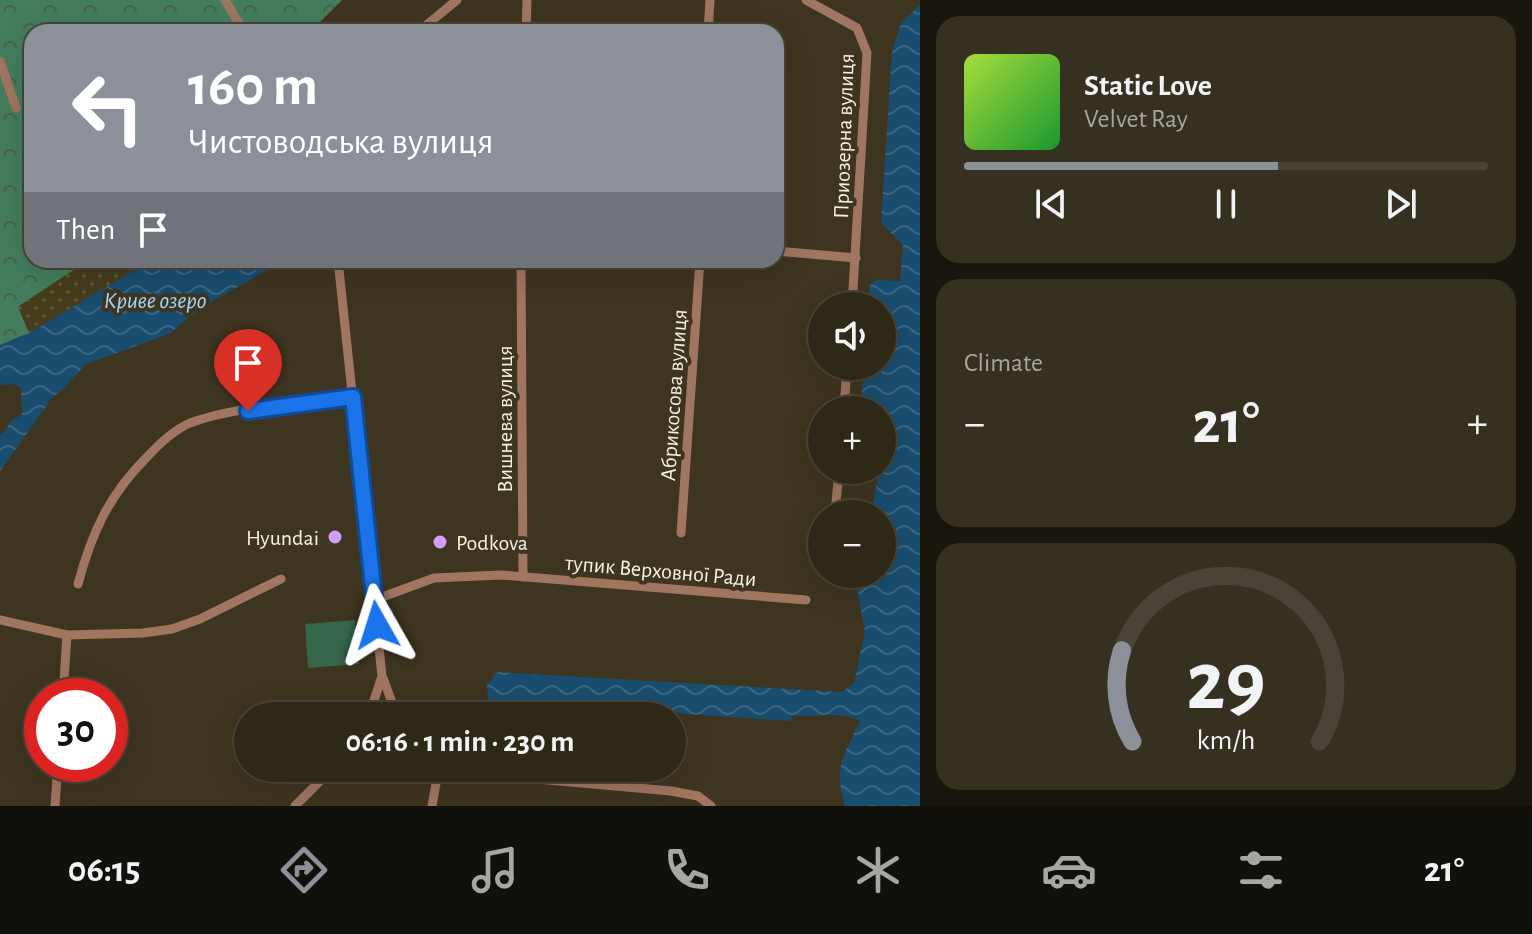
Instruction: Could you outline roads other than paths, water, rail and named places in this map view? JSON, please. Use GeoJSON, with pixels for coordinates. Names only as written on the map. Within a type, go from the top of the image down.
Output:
{"type":"FeatureCollection","features":[{"type":"Feature","properties":{"kind":"street"},"geometry":{"type":"LineString","coordinates":[[225,0],[239,24]]}},
{"type":"Feature","properties":{"kind":"street"},"geometry":{"type":"LineString","coordinates":[[428,24],[457,0]]}},
{"type":"Feature","properties":{"kind":"street"},"geometry":{"type":"LineString","coordinates":[[526,24],[527,0]]}},
{"type":"Feature","properties":{"kind":"street"},"geometry":{"type":"LineString","coordinates":[[708,24],[710,0]]}},
{"type":"Feature","properties":{"kind":"street","name":"Приозерна вулиця"},"geometry":{"type":"LineString","coordinates":[[806,0],[857,28],[867,53],[853,292]]}},
{"type":"Feature","properties":{"kind":"street"},"geometry":{"type":"LineString","coordinates":[[0,61],[16,108]]}},
{"type":"Feature","properties":{"kind":"street"},"geometry":{"type":"LineString","coordinates":[[784,252],[856,258]]}},
{"type":"Feature","properties":{"kind":"street"},"geometry":{"type":"LineString","coordinates":[[339,268],[382,676],[392,702]]}},
{"type":"Feature","properties":{"kind":"street","name":"Вишнева вулиця"},"geometry":{"type":"LineString","coordinates":[[521,268],[523,577]]}},
{"type":"Feature","properties":{"kind":"street","name":"Абрикосова вулиця"},"geometry":{"type":"LineString","coordinates":[[681,533],[699,268]]}},
{"type":"Feature","properties":{"kind":"street"},"geometry":{"type":"LineString","coordinates":[[78,584],[99,522],[112,496],[171,434],[188,424],[222,414],[353,397]]}},
{"type":"Feature","properties":{"kind":"street","name":"тупик Верховної Ради"},"geometry":{"type":"LineString","coordinates":[[374,600],[434,578],[462,575],[523,577],[806,600]]}},
{"type":"Feature","properties":{"kind":"street"},"geometry":{"type":"LineString","coordinates":[[0,620],[67,635],[172,629],[200,619],[281,579]]}},
{"type":"Feature","properties":{"kind":"street"},"geometry":{"type":"LineString","coordinates":[[64,678],[67,635]]}},
{"type":"Feature","properties":{"kind":"street"},"geometry":{"type":"LineString","coordinates":[[374,702],[382,676]]}},
{"type":"Feature","properties":{"kind":"street"},"geometry":{"type":"LineString","coordinates":[[55,806],[57,782]]}},
{"type":"Feature","properties":{"kind":"street"},"geometry":{"type":"LineString","coordinates":[[295,806],[319,782]]}},
{"type":"Feature","properties":{"kind":"street"},"geometry":{"type":"LineString","coordinates":[[432,806],[435,782]]}},
{"type":"Feature","properties":{"kind":"street"},"geometry":{"type":"LineString","coordinates":[[570,782],[671,791],[698,796],[711,806]]}},
{"type":"Feature","properties":{"kind":"water"},"geometry":{"type":"Polygon","coordinates":[[[920,5],[920,806],[845,806],[840,771],[860,721],[852,718],[836,715],[792,716],[791,721],[686,714],[686,702],[488,700],[487,683],[496,672],[842,692],[854,683],[865,631],[857,588],[896,588],[896,500],[874,500],[876,484],[896,484],[896,396],[862,396],[863,380],[896,380],[896,292],[870,292],[870,284],[876,280],[900,281],[903,245],[881,223],[892,52],[901,23],[920,5]]]}},
{"type":"Feature","properties":{"kind":"water","name":"Криве озеро"},"geometry":{"type":"Polygon","coordinates":[[[139,268],[271,268],[200,308],[169,334],[86,364],[47,402],[0,471],[0,435],[10,422],[22,414],[21,388],[14,384],[0,385],[0,345],[29,333],[139,268]]]}},
{"type":"Feature","properties":{"kind":"place","name":"Hyundai"},"geometry":{"type":"Point","coordinates":[335,537]}},
{"type":"Feature","properties":{"kind":"place","name":"Podkova"},"geometry":{"type":"Point","coordinates":[440,542]}}]}
